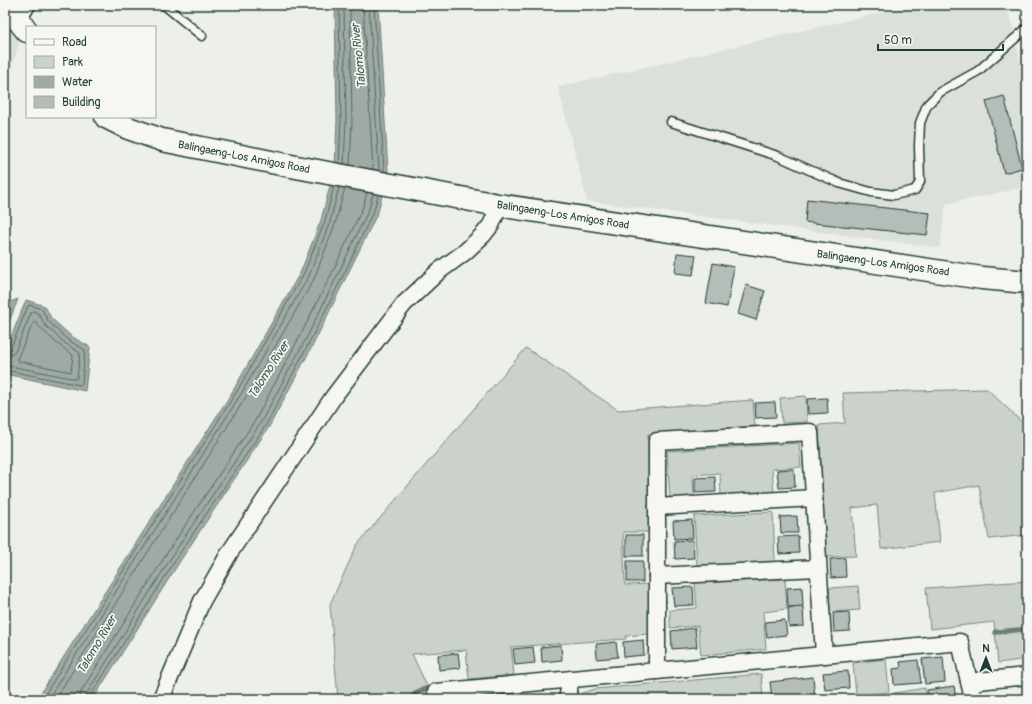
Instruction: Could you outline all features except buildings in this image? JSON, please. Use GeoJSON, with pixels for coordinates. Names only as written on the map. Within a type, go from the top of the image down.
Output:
{"type":"FeatureCollection","features":[{"type":"Feature","properties":{"kind":"street","name":"Balingaeng-Los Amigos Road"},"geometry":{"type":"LineString","coordinates":[[108,118],[128,128],[162,140],[498,205],[982,278],[1027,282]]}},
{"type":"Feature","properties":{"kind":"street"},"geometry":{"type":"LineString","coordinates":[[161,699],[202,600],[230,552],[334,396],[404,304],[434,275],[465,252],[484,235],[491,225],[498,205]]}},
{"type":"Feature","properties":{"kind":"street"},"geometry":{"type":"LineString","coordinates":[[657,671],[657,441],[810,432],[824,655]]}},
{"type":"Feature","properties":{"kind":"street"},"geometry":{"type":"LineString","coordinates":[[657,507],[814,498]]}},
{"type":"Feature","properties":{"kind":"street"},"geometry":{"type":"LineString","coordinates":[[657,576],[818,568]]}},
{"type":"Feature","properties":{"kind":"street"},"geometry":{"type":"LineString","coordinates":[[436,692],[960,642],[973,699]]}},
{"type":"Feature","properties":{"kind":"street"},"geometry":{"type":"LineString","coordinates":[[969,682],[1027,676]]}},
{"type":"Feature","properties":{"kind":"street"},"geometry":{"type":"LineString","coordinates":[[566,699],[571,679]]}},
{"type":"Feature","properties":{"kind":"lane"},"geometry":{"type":"LineString","coordinates":[[164,5],[202,36]]}},
{"type":"Feature","properties":{"kind":"lane"},"geometry":{"type":"LineString","coordinates":[[671,122],[778,156],[839,182],[871,192],[894,195],[915,190],[920,182],[920,123],[927,105],[940,92],[978,71],[1027,28]]}},
{"type":"Feature","properties":{"kind":"shaded area"},"geometry":{"type":"Polygon","coordinates":[[[914,5],[1007,5],[1027,89],[1027,187],[946,204],[940,248],[587,201],[558,87],[914,5]]]}},
{"type":"Feature","properties":{"kind":"shaded area"},"geometry":{"type":"Polygon","coordinates":[[[5,24],[20,42],[5,86],[5,24]]]}},
{"type":"Feature","properties":{"kind":"green space"},"geometry":{"type":"Polygon","coordinates":[[[526,348],[618,410],[753,400],[755,426],[648,434],[649,532],[623,532],[625,585],[650,584],[649,634],[626,636],[626,639],[511,647],[514,675],[469,679],[466,650],[412,654],[433,699],[338,699],[330,604],[357,545],[526,348]]]}},
{"type":"Feature","properties":{"kind":"green space"},"geometry":{"type":"Polygon","coordinates":[[[987,389],[1027,427],[1027,535],[989,539],[979,485],[935,493],[940,542],[881,549],[877,505],[852,508],[856,556],[826,557],[819,425],[845,423],[843,393],[987,389]]]}},
{"type":"Feature","properties":{"kind":"green space"},"geometry":{"type":"Polygon","coordinates":[[[806,396],[807,422],[782,423],[780,398],[806,396]]]}},
{"type":"Feature","properties":{"kind":"green space"},"geometry":{"type":"Polygon","coordinates":[[[799,443],[801,467],[772,469],[774,494],[721,497],[720,473],[693,475],[694,499],[670,500],[667,451],[799,443]]]}},
{"type":"Feature","properties":{"kind":"green space"},"geometry":{"type":"Polygon","coordinates":[[[773,512],[775,562],[697,566],[694,516],[773,512]]]}},
{"type":"Feature","properties":{"kind":"green space"},"geometry":{"type":"Polygon","coordinates":[[[785,579],[787,609],[763,612],[766,649],[701,655],[698,626],[670,628],[670,610],[697,608],[695,583],[785,579]]]}},
{"type":"Feature","properties":{"kind":"green space"},"geometry":{"type":"Polygon","coordinates":[[[1027,581],[1027,659],[998,663],[994,622],[930,629],[926,588],[1027,581]]]}},
{"type":"Feature","properties":{"kind":"green space"},"geometry":{"type":"Polygon","coordinates":[[[858,586],[860,610],[830,612],[829,588],[858,586]]]}},
{"type":"Feature","properties":{"kind":"green space"},"geometry":{"type":"Polygon","coordinates":[[[886,659],[889,692],[856,695],[853,663],[886,659]]]}},
{"type":"Feature","properties":{"kind":"green space"},"geometry":{"type":"Polygon","coordinates":[[[761,674],[763,699],[577,699],[582,693],[595,689],[761,674]]]}},
{"type":"Feature","properties":{"kind":"green space"},"geometry":{"type":"Polygon","coordinates":[[[925,688],[926,699],[895,699],[894,693],[925,688]]]}},
{"type":"Feature","properties":{"kind":"water","name":"Talomo River"},"geometry":{"type":"Polygon","coordinates":[[[335,5],[378,5],[388,171],[378,212],[315,341],[269,427],[182,558],[93,699],[37,699],[234,389],[301,271],[321,220],[335,167],[337,120],[335,5]]]}},
{"type":"Feature","properties":{"kind":"water"},"geometry":{"type":"Polygon","coordinates":[[[18,299],[5,332],[5,304],[18,299]]]}},
{"type":"Feature","properties":{"kind":"water"},"geometry":{"type":"Polygon","coordinates":[[[26,300],[45,306],[51,318],[71,336],[90,347],[85,391],[5,374],[5,352],[26,300]]]}},
{"type":"Feature","properties":{"kind":"waterway"},"geometry":{"type":"LineString","coordinates":[[995,632],[1027,629]]}},
{"type":"Feature","properties":{"kind":"waterway"},"geometry":{"type":"LineString","coordinates":[[411,699],[416,693],[429,688]]}}]}
